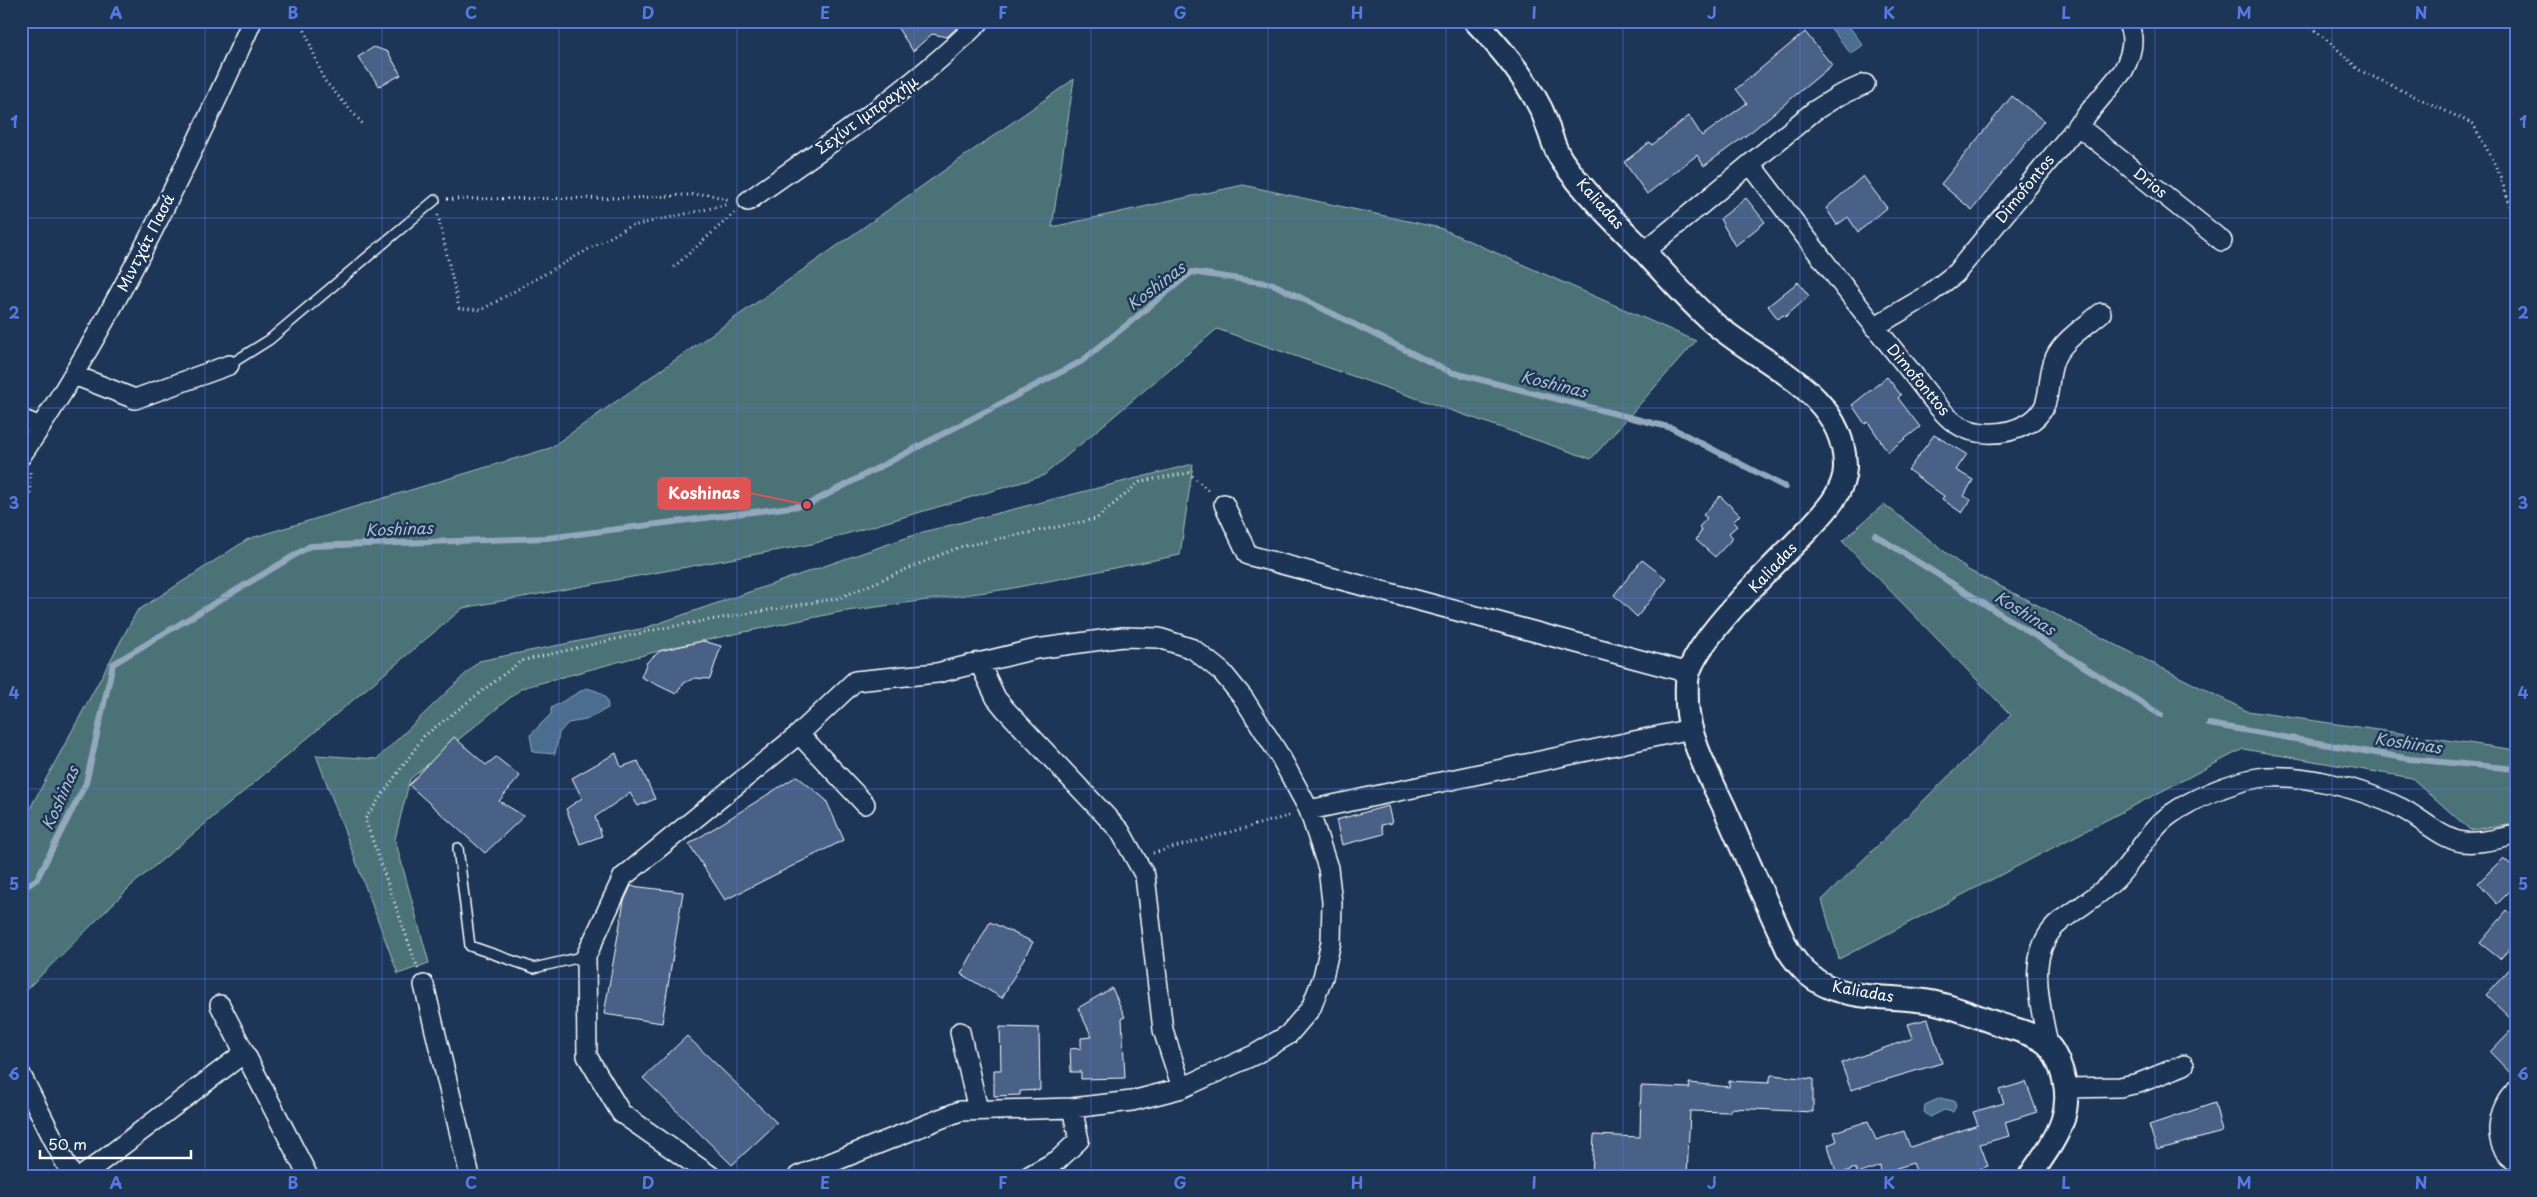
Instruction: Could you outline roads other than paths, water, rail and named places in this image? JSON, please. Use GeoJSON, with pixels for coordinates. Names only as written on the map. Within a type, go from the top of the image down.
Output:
{"type":"FeatureCollection","features":[{"type":"Feature","properties":{"kind":"street","name":"Μιντχάτ Πασά"},"geometry":{"type":"LineString","coordinates":[[26,449],[74,375],[109,314],[196,144],[252,21]]}},
{"type":"Feature","properties":{"kind":"street","name":"Σεχίντ Ιμπραχήμ"},"geometry":{"type":"LineString","coordinates":[[748,201],[892,99],[944,58],[980,21]]}},
{"type":"Feature","properties":{"kind":"street","name":"Kaliadas"},"geometry":{"type":"LineString","coordinates":[[1475,21],[1490,36],[1534,97],[1563,162],[1644,252],[1708,319],[1735,341],[1786,373],[1809,392],[1830,414],[1843,448],[1846,463],[1845,476],[1839,491],[1822,515],[1718,626],[1698,654],[1689,673],[1687,707],[1703,762],[1788,950],[1807,975],[1830,987],[1841,991],[1931,1002],[1951,1007],[2033,1037],[2048,1045]]}},
{"type":"Feature","properties":{"kind":"street","name":"Dimofontos"},"geometry":{"type":"LineString","coordinates":[[1874,327],[1925,297],[1955,274],[2123,71],[2130,57],[2132,45],[2126,21]]}},
{"type":"Feature","properties":{"kind":"street"},"geometry":{"type":"LineString","coordinates":[[1644,252],[1814,111],[1838,96],[1865,84]]}},
{"type":"Feature","properties":{"kind":"street","name":"Drios"},"geometry":{"type":"LineString","coordinates":[[2078,125],[2222,241]]}},
{"type":"Feature","properties":{"kind":"street","name":"Dimofonttos"},"geometry":{"type":"LineString","coordinates":[[1750,165],[1874,327],[1954,422],[1975,433],[1995,433],[2026,425],[2042,413],[2047,400],[2055,357],[2066,343],[2101,313]]}},
{"type":"Feature","properties":{"kind":"street"},"geometry":{"type":"LineString","coordinates":[[74,375],[136,399],[229,365]]}},
{"type":"Feature","properties":{"kind":"street"},"geometry":{"type":"LineString","coordinates":[[21,419],[41,427]]}},
{"type":"Feature","properties":{"kind":"street"},"geometry":{"type":"LineString","coordinates":[[1224,504],[1248,555],[1689,673]]}},
{"type":"Feature","properties":{"kind":"street"},"geometry":{"type":"LineString","coordinates":[[711,1176],[620,1113],[587,1056],[586,956],[623,877],[798,734],[855,681],[937,674],[1045,647],[1123,637],[1159,638],[1193,649],[1222,672],[1244,699],[1281,758],[1309,810],[1328,868],[1332,902],[1331,942],[1323,977],[1311,1008],[1288,1035],[1254,1055],[1182,1088],[1132,1101],[1072,1108],[960,1111],[798,1176]]}},
{"type":"Feature","properties":{"kind":"street"},"geometry":{"type":"LineString","coordinates":[[979,662],[996,698],[1108,816],[1120,831],[1145,876],[1163,1030],[1182,1088]]}},
{"type":"Feature","properties":{"kind":"street"},"geometry":{"type":"LineString","coordinates":[[1309,810],[1692,729]]}},
{"type":"Feature","properties":{"kind":"street"},"geometry":{"type":"LineString","coordinates":[[798,734],[864,804]]}},
{"type":"Feature","properties":{"kind":"street"},"geometry":{"type":"LineString","coordinates":[[2030,1176],[2060,1126],[2068,1105],[2066,1088],[2057,1060],[2048,1045],[2037,980],[2042,944],[2060,922],[2092,900],[2115,880],[2153,830],[2170,814],[2193,801],[2258,778],[2283,778],[2323,783],[2374,797],[2400,808],[2450,838],[2462,842],[2516,835]]}},
{"type":"Feature","properties":{"kind":"street"},"geometry":{"type":"LineString","coordinates":[[424,986],[470,1176]]}},
{"type":"Feature","properties":{"kind":"street"},"geometry":{"type":"LineString","coordinates":[[220,1005],[308,1176]]}},
{"type":"Feature","properties":{"kind":"street"},"geometry":{"type":"LineString","coordinates":[[960,1032],[978,1110]]}},
{"type":"Feature","properties":{"kind":"street"},"geometry":{"type":"LineString","coordinates":[[82,1176],[244,1053]]}},
{"type":"Feature","properties":{"kind":"street"},"geometry":{"type":"LineString","coordinates":[[2066,1088],[2120,1087],[2139,1083],[2184,1065]]}},
{"type":"Feature","properties":{"kind":"street"},"geometry":{"type":"LineString","coordinates":[[21,1075],[72,1176]]}},
{"type":"Feature","properties":{"kind":"street"},"geometry":{"type":"LineString","coordinates":[[2516,1091],[2508,1098],[2503,1108],[2500,1140],[2505,1153],[2516,1160]]}},
{"type":"Feature","properties":{"kind":"street"},"geometry":{"type":"LineString","coordinates":[[1029,1176],[1058,1160],[1079,1140],[1072,1108]]}},
{"type":"Feature","properties":{"kind":"lane"},"geometry":{"type":"LineString","coordinates":[[229,365],[269,340],[435,200]]}},
{"type":"Feature","properties":{"kind":"lane"},"geometry":{"type":"LineString","coordinates":[[458,848],[470,946],[534,968],[586,956]]}},
{"type":"Feature","properties":{"kind":"water"},"geometry":{"type":"Polygon","coordinates":[[[1837,21],[1845,21],[1863,45],[1851,54],[1830,27],[1837,21]]]}},
{"type":"Feature","properties":{"kind":"water"},"geometry":{"type":"Polygon","coordinates":[[[586,688],[602,694],[608,703],[608,708],[586,720],[568,723],[559,733],[555,754],[533,752],[530,735],[551,714],[551,708],[586,688]]]}},
{"type":"Feature","properties":{"kind":"water"},"geometry":{"type":"Polygon","coordinates":[[[1940,1098],[1954,1101],[1956,1106],[1953,1112],[1944,1110],[1930,1117],[1924,1112],[1925,1105],[1940,1098]]]}},
{"type":"Feature","properties":{"kind":"waterway","name":"Koshinas"},"geometry":{"type":"LineString","coordinates":[[21,890],[37,879],[86,783],[113,664],[310,546],[547,538],[807,505],[1082,361],[1192,272],[1273,284],[1450,372],[1672,428],[1785,487]]}},
{"type":"Feature","properties":{"kind":"waterway","name":"Koshinas"},"geometry":{"type":"LineString","coordinates":[[1875,535],[2161,715]]}},
{"type":"Feature","properties":{"kind":"waterway","name":"Koshinas"},"geometry":{"type":"LineString","coordinates":[[2209,724],[2410,759],[2516,769]]}},
{"type":"Feature","properties":{"kind":"place","name":"Koshinas"},"geometry":{"type":"Point","coordinates":[807,505]}}]}
